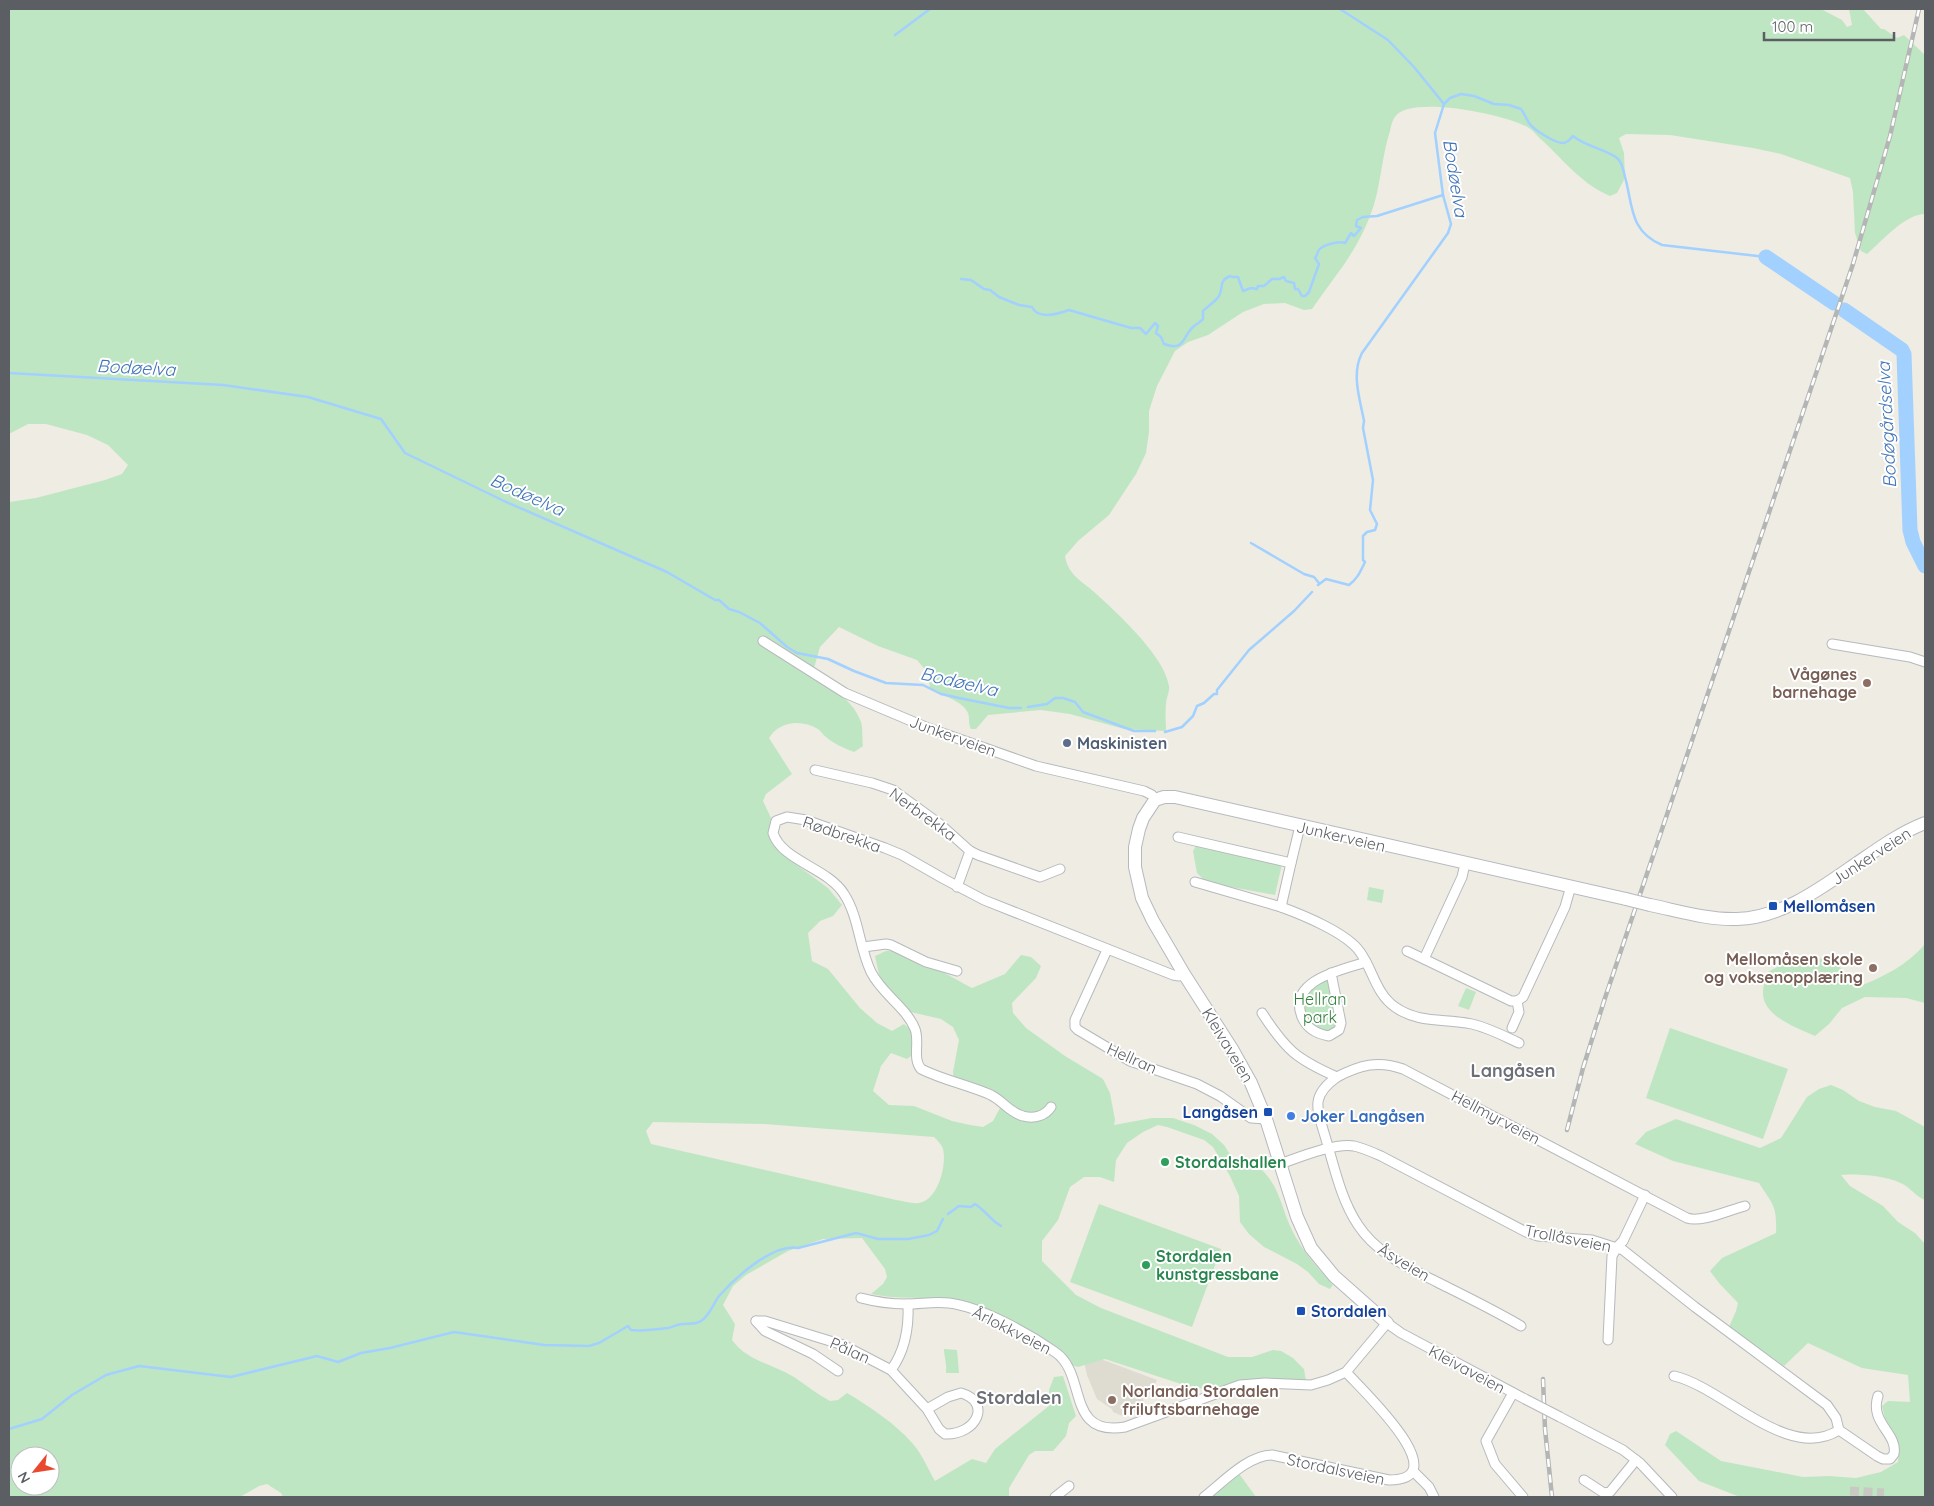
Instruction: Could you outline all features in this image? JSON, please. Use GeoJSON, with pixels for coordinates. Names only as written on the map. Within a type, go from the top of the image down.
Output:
{"type":"FeatureCollection","features":[{"type":"Feature","properties":{"kind":"street","name":"Junkerveien"},"geometry":{"type":"LineString","coordinates":[[763,641],[845,693],[911,721],[1036,766],[1144,791],[1152,795],[1155,800],[1164,797],[1175,797],[1705,917],[1734,919],[1762,914],[1807,897],[1883,844],[1925,823]]}},
{"type":"Feature","properties":{"kind":"street"},"geometry":{"type":"LineString","coordinates":[[1832,644],[1910,657],[1925,662]]}},
{"type":"Feature","properties":{"kind":"street","name":"Nerbrekka"},"geometry":{"type":"LineString","coordinates":[[815,770],[872,783],[893,790],[941,825],[970,851],[1036,876],[1045,876],[1060,868]]}},
{"type":"Feature","properties":{"kind":"street","name":"Kleivaveien"},"geometry":{"type":"LineString","coordinates":[[1155,800],[1143,818],[1137,838],[1134,856],[1136,878],[1147,909],[1184,974],[1242,1065],[1266,1120],[1299,1223],[1311,1248],[1334,1276],[1401,1333],[1623,1450],[1636,1460],[1672,1497]]}},
{"type":"Feature","properties":{"kind":"street","name":"Rødbrekka"},"geometry":{"type":"LineString","coordinates":[[1051,1107],[1044,1114],[1031,1117],[1024,1116],[1011,1111],[992,1096],[921,1069],[916,1060],[918,1042],[913,1025],[871,972],[850,904],[843,892],[834,883],[778,844],[773,833],[776,821],[787,817],[806,820],[885,848],[914,861],[957,887],[984,900],[1173,975],[1179,976],[1184,974]]}},
{"type":"Feature","properties":{"kind":"street"},"geometry":{"type":"LineString","coordinates":[[1281,907],[1300,826]]}},
{"type":"Feature","properties":{"kind":"street"},"geometry":{"type":"LineString","coordinates":[[1178,838],[1291,863]]}},
{"type":"Feature","properties":{"kind":"street","name":"Nerbrekka"},"geometry":{"type":"LineString","coordinates":[[957,887],[970,851]]}},
{"type":"Feature","properties":{"kind":"street"},"geometry":{"type":"LineString","coordinates":[[1424,959],[1462,877],[1465,864]]}},
{"type":"Feature","properties":{"kind":"street"},"geometry":{"type":"LineString","coordinates":[[1194,882],[1281,907],[1328,928],[1359,950],[1384,996],[1394,1006],[1409,1015],[1424,1020],[1473,1024],[1518,1043]]}},
{"type":"Feature","properties":{"kind":"street"},"geometry":{"type":"LineString","coordinates":[[1407,951],[1511,1001],[1517,1001],[1523,997],[1566,907],[1571,886]]}},
{"type":"Feature","properties":{"kind":"street"},"geometry":{"type":"LineString","coordinates":[[863,946],[891,945],[926,962],[957,971]]}},
{"type":"Feature","properties":{"kind":"street","name":"Hellran"},"geometry":{"type":"LineString","coordinates":[[1107,950],[1075,1020],[1078,1030],[1130,1061],[1197,1084],[1220,1096],[1252,1118],[1266,1120]]}},
{"type":"Feature","properties":{"kind":"street"},"geometry":{"type":"LineString","coordinates":[[1331,973],[1341,1023],[1340,1030],[1329,1036],[1311,1030],[1303,1020],[1300,1012],[1301,1000],[1305,990],[1314,981],[1331,973],[1366,962]]}},
{"type":"Feature","properties":{"kind":"street"},"geometry":{"type":"LineString","coordinates":[[1512,1028],[1519,1012],[1517,1001]]}},
{"type":"Feature","properties":{"kind":"street"},"geometry":{"type":"LineString","coordinates":[[1262,1013],[1285,1046],[1293,1053],[1316,1068],[1337,1077]]}},
{"type":"Feature","properties":{"kind":"street","name":"Hellmyrveien"},"geometry":{"type":"LineString","coordinates":[[1337,1077],[1350,1070],[1371,1064],[1392,1065],[1403,1069],[1693,1220],[1704,1219],[1726,1210],[1745,1206]]}},
{"type":"Feature","properties":{"kind":"street","name":"Åsveien"},"geometry":{"type":"LineString","coordinates":[[1337,1077],[1326,1086],[1318,1099],[1321,1121],[1349,1208],[1366,1236],[1377,1247],[1404,1265],[1521,1326]]}},
{"type":"Feature","properties":{"kind":"street","name":"Trollåsveien"},"geometry":{"type":"LineString","coordinates":[[1280,1164],[1329,1149],[1352,1146],[1381,1156],[1526,1232],[1538,1236],[1584,1239],[1617,1247],[1827,1404],[1836,1418],[1838,1430]]}},
{"type":"Feature","properties":{"kind":"street"},"geometry":{"type":"LineString","coordinates":[[1608,1340],[1612,1256],[1623,1241],[1645,1195]]}},
{"type":"Feature","properties":{"kind":"street","name":"Årlokkveien"},"geometry":{"type":"LineString","coordinates":[[861,1298],[878,1303],[948,1302],[978,1310],[1058,1354],[1069,1366],[1080,1405],[1087,1416],[1097,1424],[1110,1428],[1125,1427],[1240,1385],[1265,1383],[1311,1385],[1328,1380],[1346,1372],[1387,1323]]}},
{"type":"Feature","properties":{"kind":"street"},"geometry":{"type":"LineString","coordinates":[[891,1370],[900,1356],[906,1338],[908,1304]]}},
{"type":"Feature","properties":{"kind":"street","name":"Pålan"},"geometry":{"type":"LineString","coordinates":[[838,1371],[813,1354],[765,1331],[756,1322],[766,1321],[843,1345],[891,1370],[927,1409],[939,1429],[945,1434],[966,1430],[975,1421],[978,1410],[973,1399],[961,1393],[948,1397],[927,1409]]}},
{"type":"Feature","properties":{"kind":"street"},"geometry":{"type":"LineString","coordinates":[[1346,1372],[1403,1438],[1413,1456],[1416,1467],[1414,1472],[1429,1487],[1434,1497]]}},
{"type":"Feature","properties":{"kind":"street"},"geometry":{"type":"LineString","coordinates":[[1674,1376],[1693,1382],[1753,1418],[1786,1433],[1812,1439],[1822,1438],[1838,1430],[1882,1459],[1890,1459],[1895,1451],[1894,1445],[1877,1416],[1875,1406],[1878,1396]]}},
{"type":"Feature","properties":{"kind":"street"},"geometry":{"type":"LineString","coordinates":[[1513,1393],[1486,1441],[1495,1464],[1523,1497]]}},
{"type":"Feature","properties":{"kind":"street","name":"Stordalsveien"},"geometry":{"type":"LineString","coordinates":[[1204,1497],[1250,1461],[1264,1455],[1272,1455],[1389,1480],[1404,1480],[1414,1472]]}},
{"type":"Feature","properties":{"kind":"street"},"geometry":{"type":"LineString","coordinates":[[1584,1480],[1604,1493],[1610,1492],[1636,1460]]}},
{"type":"Feature","properties":{"kind":"street"},"geometry":{"type":"LineString","coordinates":[[1054,1497],[1069,1486]]}},
{"type":"Feature","properties":{"kind":"shaded area"},"geometry":{"type":"Polygon","coordinates":[[[1082,1352],[1157,1380],[1155,1384],[1139,1389],[1146,1407],[1123,1416],[1113,1412],[1112,1409],[1097,1399],[1087,1375],[1082,1352]]]}},
{"type":"Feature","properties":{"kind":"green space"},"geometry":{"type":"Polygon","coordinates":[[[9,9],[1821,9],[1842,20],[1847,27],[1852,25],[1849,9],[1863,9],[1881,29],[1897,38],[1904,35],[1925,55],[1925,214],[1917,215],[1902,223],[1867,254],[1861,251],[1855,233],[1853,192],[1850,178],[1781,154],[1670,135],[1626,134],[1619,138],[1624,153],[1625,178],[1617,193],[1610,196],[1582,179],[1533,131],[1518,123],[1482,113],[1438,107],[1419,107],[1404,110],[1395,117],[1387,141],[1374,206],[1358,242],[1312,309],[1304,310],[1285,303],[1264,304],[1243,312],[1208,335],[1188,342],[1175,351],[1157,386],[1149,411],[1146,453],[1136,474],[1109,515],[1078,541],[1065,556],[1069,568],[1075,576],[1126,622],[1159,661],[1169,686],[1166,702],[1166,731],[1124,729],[1070,714],[1041,710],[988,715],[976,729],[971,729],[968,713],[965,709],[957,702],[930,688],[928,673],[917,660],[878,646],[839,627],[820,647],[812,675],[834,689],[853,707],[861,722],[863,746],[854,752],[832,742],[818,729],[805,724],[791,723],[779,728],[769,738],[792,774],[766,794],[763,801],[772,820],[771,841],[786,857],[828,888],[842,905],[833,916],[820,921],[808,933],[812,961],[828,969],[860,1008],[877,1023],[892,1031],[904,1024],[914,1033],[911,1056],[907,1059],[891,1053],[881,1066],[873,1091],[889,1105],[914,1106],[952,1121],[983,1127],[993,1121],[1000,1108],[996,1100],[954,1080],[953,1072],[959,1040],[953,1027],[941,1019],[902,1010],[882,988],[875,956],[886,951],[905,954],[972,988],[1005,974],[1021,955],[1031,957],[1041,966],[1036,978],[1012,1003],[1013,1013],[1026,1028],[1065,1056],[1103,1079],[1110,1093],[1115,1120],[1114,1125],[1152,1118],[1173,1118],[1212,1134],[1224,1145],[1239,1169],[1262,1170],[1273,1184],[1289,1224],[1301,1246],[1333,1285],[1330,1289],[1319,1284],[1297,1264],[1264,1247],[1249,1234],[1240,1222],[1239,1196],[1213,1147],[1204,1140],[1158,1125],[1127,1143],[1116,1160],[1114,1182],[1100,1177],[1084,1177],[1070,1187],[1058,1220],[1042,1241],[1042,1261],[1076,1295],[1101,1308],[1228,1357],[1252,1357],[1273,1350],[1281,1351],[1293,1358],[1304,1369],[1306,1381],[1253,1379],[1211,1390],[1190,1387],[1105,1359],[1078,1367],[1072,1365],[1064,1354],[1044,1340],[993,1312],[967,1302],[871,1294],[883,1284],[887,1277],[885,1269],[862,1238],[823,1239],[788,1251],[746,1275],[733,1286],[723,1305],[735,1324],[732,1340],[738,1347],[753,1358],[794,1377],[830,1401],[838,1400],[847,1393],[873,1410],[890,1422],[913,1444],[935,1481],[972,1459],[986,1463],[995,1449],[1050,1405],[1049,1390],[1054,1377],[1063,1376],[1076,1416],[1069,1423],[1066,1436],[1053,1451],[1035,1451],[1029,1455],[1009,1488],[1009,1497],[283,1497],[281,1493],[267,1484],[259,1486],[240,1497],[9,1497],[9,502],[36,498],[105,480],[122,474],[128,465],[108,445],[87,435],[46,424],[28,424],[9,434],[9,9]],[[653,1122],[646,1131],[651,1144],[911,1203],[919,1203],[926,1200],[931,1196],[940,1181],[944,1156],[942,1147],[934,1137],[764,1124],[653,1122]]]}},
{"type":"Feature","properties":{"kind":"green space"},"geometry":{"type":"Polygon","coordinates":[[[1197,844],[1282,864],[1275,895],[1220,885],[1204,880],[1197,873],[1193,851],[1197,844]]]}},
{"type":"Feature","properties":{"kind":"green space"},"geometry":{"type":"Polygon","coordinates":[[[1369,887],[1384,890],[1382,903],[1367,900],[1369,887]]]}},
{"type":"Feature","properties":{"kind":"green space"},"geometry":{"type":"Polygon","coordinates":[[[1925,944],[1925,1003],[1906,998],[1865,997],[1842,1008],[1829,1024],[1815,1036],[1782,1020],[1768,1008],[1764,1000],[1763,990],[1768,972],[1779,966],[1829,957],[1834,959],[1848,978],[1860,986],[1895,969],[1911,958],[1925,944]]]}},
{"type":"Feature","properties":{"kind":"green space","name":"Hellran park"},"geometry":{"type":"Polygon","coordinates":[[[1327,978],[1338,1026],[1328,1033],[1316,1029],[1309,1024],[1304,1009],[1307,994],[1312,988],[1327,978]]]}},
{"type":"Feature","properties":{"kind":"green space"},"geometry":{"type":"Polygon","coordinates":[[[1466,988],[1476,992],[1469,1010],[1458,1006],[1466,988]]]}},
{"type":"Feature","properties":{"kind":"green space"},"geometry":{"type":"Polygon","coordinates":[[[1670,1028],[1788,1069],[1763,1139],[1646,1098],[1670,1028]]]}},
{"type":"Feature","properties":{"kind":"green space"},"geometry":{"type":"Polygon","coordinates":[[[1831,1085],[1843,1090],[1859,1101],[1875,1107],[1896,1111],[1925,1127],[1925,1200],[1917,1196],[1906,1186],[1892,1180],[1856,1174],[1841,1175],[1850,1186],[1883,1206],[1898,1222],[1915,1233],[1925,1244],[1925,1497],[1740,1497],[1699,1481],[1665,1445],[1670,1434],[1676,1431],[1721,1461],[1803,1477],[1856,1478],[1881,1472],[1898,1462],[1899,1448],[1886,1423],[1882,1406],[1888,1401],[1910,1402],[1908,1375],[1862,1368],[1808,1343],[1784,1366],[1729,1327],[1738,1303],[1710,1271],[1722,1258],[1776,1233],[1775,1211],[1759,1183],[1673,1161],[1635,1144],[1646,1132],[1676,1119],[1760,1148],[1781,1138],[1807,1097],[1819,1089],[1831,1085]]]}},
{"type":"Feature","properties":{"kind":"green space","name":"Stordalen kunstgressbane"},"geometry":{"type":"Polygon","coordinates":[[[1099,1204],[1221,1249],[1192,1327],[1070,1282],[1099,1204]]]}},
{"type":"Feature","properties":{"kind":"green space"},"geometry":{"type":"Polygon","coordinates":[[[944,1349],[957,1350],[959,1373],[946,1373],[944,1349]]]}},
{"type":"Feature","properties":{"kind":"green space"},"geometry":{"type":"Polygon","coordinates":[[[1238,1474],[1256,1497],[1209,1497],[1238,1474]]]}},
{"type":"Feature","properties":{"kind":"waterway"},"geometry":{"type":"LineString","coordinates":[[895,35],[930,9]]}},
{"type":"Feature","properties":{"kind":"waterway"},"geometry":{"type":"LineString","coordinates":[[1340,9],[1388,40],[1414,67],[1444,104]]}},
{"type":"Feature","properties":{"kind":"waterway","name":"Bodøelva"},"geometry":{"type":"LineString","coordinates":[[1318,585],[1326,579],[1349,585],[1355,580],[1365,562],[1363,560],[1363,536],[1367,532],[1375,530],[1377,524],[1370,510],[1373,480],[1357,387],[1357,369],[1362,353],[1448,233],[1451,224],[1443,195],[1435,133],[1444,104],[1450,98],[1461,94],[1474,96],[1494,104],[1509,105],[1521,109],[1529,123],[1540,133],[1551,139],[1564,143],[1573,136],[1614,156],[1623,168],[1634,216],[1638,225],[1651,239],[1662,245],[1766,257]]}},
{"type":"Feature","properties":{"kind":"waterway"},"geometry":{"type":"LineString","coordinates":[[961,279],[971,280],[999,297],[1019,305],[1032,307],[1039,314],[1043,315],[1069,310],[1131,328],[1140,328],[1146,334],[1155,323],[1158,326],[1156,333],[1161,337],[1164,344],[1176,346],[1180,345],[1189,331],[1201,322],[1203,311],[1219,296],[1226,278],[1230,276],[1238,277],[1243,291],[1251,288],[1257,289],[1258,286],[1264,286],[1272,279],[1284,277],[1286,281],[1294,283],[1295,289],[1298,289],[1302,296],[1305,296],[1309,292],[1319,264],[1315,258],[1319,250],[1329,244],[1345,243],[1351,233],[1354,236],[1361,228],[1356,226],[1357,220],[1363,217],[1377,216],[1443,195]]}},
{"type":"Feature","properties":{"kind":"waterway","name":"Bodøgårdselva"},"geometry":{"type":"LineString","coordinates":[[1766,257],[1834,303]]}},
{"type":"Feature","properties":{"kind":"waterway","name":"Bodøgårdselva"},"geometry":{"type":"LineString","coordinates":[[1844,310],[1902,350],[1904,354],[1910,530],[1913,542],[1925,566]]}},
{"type":"Feature","properties":{"kind":"waterway","name":"Bodøelva"},"geometry":{"type":"LineString","coordinates":[[9,373],[223,385],[308,397],[381,419],[405,453],[504,501],[667,572],[715,600],[719,600],[729,609],[760,623],[787,647],[797,653],[828,659],[886,683],[923,685],[941,694],[1009,708],[1021,708]]}},
{"type":"Feature","properties":{"kind":"waterway"},"geometry":{"type":"LineString","coordinates":[[1251,543],[1304,574],[1314,577],[1319,583]]}},
{"type":"Feature","properties":{"kind":"waterway","name":"Bodøelva"},"geometry":{"type":"LineString","coordinates":[[1165,732],[1182,727],[1193,716],[1197,706],[1204,703],[1214,694],[1217,694],[1217,690],[1249,650],[1294,611],[1312,592]]}},
{"type":"Feature","properties":{"kind":"waterway","name":"Bodøelva"},"geometry":{"type":"LineString","coordinates":[[1028,707],[1047,704],[1055,698],[1063,698],[1075,702],[1083,712],[1134,731],[1155,731]]}},
{"type":"Feature","properties":{"kind":"waterway"},"geometry":{"type":"LineString","coordinates":[[948,1214],[959,1206],[971,1207],[975,1204],[1001,1226]]}},
{"type":"Feature","properties":{"kind":"waterway"},"geometry":{"type":"LineString","coordinates":[[9,1429],[42,1419],[72,1395],[106,1375],[139,1366],[231,1377],[317,1356],[338,1362],[361,1353],[390,1348],[454,1332],[544,1345],[589,1346],[599,1343],[628,1326],[631,1330],[644,1330],[696,1323],[707,1316],[719,1296],[735,1280],[755,1263],[777,1251],[798,1248],[856,1233],[878,1239],[908,1239],[929,1235],[937,1231],[943,1219]]}},
{"type":"Feature","properties":{"kind":"tunnel"},"geometry":{"type":"LineString","coordinates":[[1850,1491],[1884,1493]]}},
{"type":"Feature","properties":{"kind":"railway"},"geometry":{"type":"LineString","coordinates":[[1567,1130],[1583,1068],[1605,998],[1853,264],[1890,136],[1919,9]]}},
{"type":"Feature","properties":{"kind":"railway"},"geometry":{"type":"LineString","coordinates":[[1543,1379],[1545,1429],[1552,1497]]}},
{"type":"Feature","properties":{"kind":"place","name":"Vågønes barnehage"},"geometry":{"type":"Point","coordinates":[1867,683]}},
{"type":"Feature","properties":{"kind":"place","name":"Maskinisten"},"geometry":{"type":"Point","coordinates":[1067,743]}},
{"type":"Feature","properties":{"kind":"place","name":"Mellomåsen"},"geometry":{"type":"Point","coordinates":[1773,906]}},
{"type":"Feature","properties":{"kind":"place","name":"Mellomåsen skole og voksenopplæring"},"geometry":{"type":"Point","coordinates":[1873,968]}},
{"type":"Feature","properties":{"kind":"place","name":"Langåsen"},"geometry":{"type":"Point","coordinates":[1268,1112]}},
{"type":"Feature","properties":{"kind":"place","name":"Joker Langåsen"},"geometry":{"type":"Point","coordinates":[1291,1116]}},
{"type":"Feature","properties":{"kind":"place","name":"Stordalshallen"},"geometry":{"type":"Point","coordinates":[1165,1162]}},
{"type":"Feature","properties":{"kind":"place","name":"Stordalen kunstgressbane"},"geometry":{"type":"Point","coordinates":[1146,1265]}},
{"type":"Feature","properties":{"kind":"place","name":"Stordalen"},"geometry":{"type":"Point","coordinates":[1301,1311]}},
{"type":"Feature","properties":{"kind":"place","name":"Norlandia Stordalen friluftsbarnehage"},"geometry":{"type":"Point","coordinates":[1112,1400]}},
{"type":"Feature","properties":{"kind":"district","name":"Langåsen"},"geometry":{"type":"Point","coordinates":[1513,1071]}},
{"type":"Feature","properties":{"kind":"district","name":"Stordalen"},"geometry":{"type":"Point","coordinates":[1019,1398]}}]}
